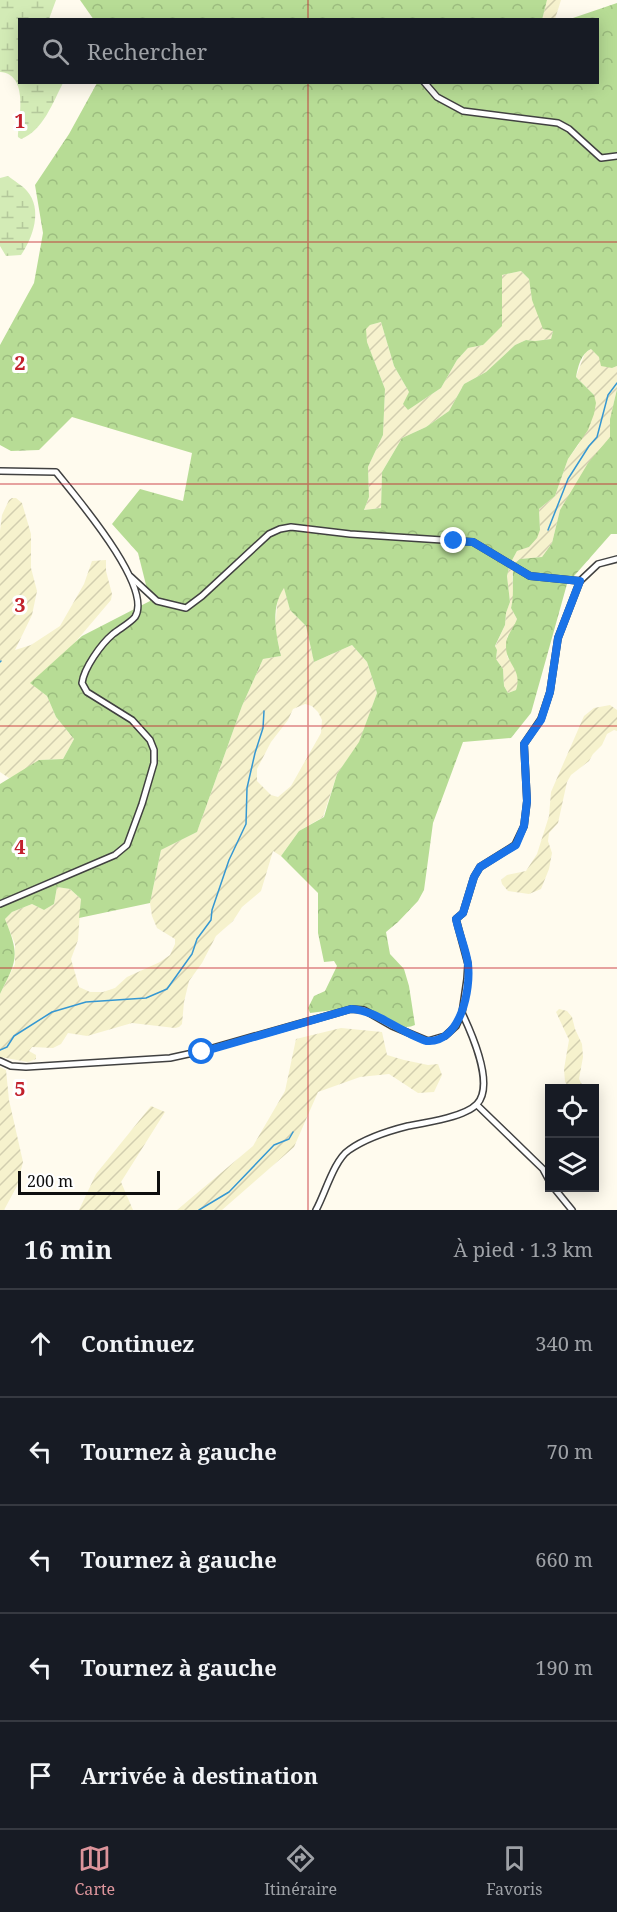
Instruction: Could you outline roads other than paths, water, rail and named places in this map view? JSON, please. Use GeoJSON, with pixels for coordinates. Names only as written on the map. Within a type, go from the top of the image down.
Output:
{"type":"FeatureCollection","features":[{"type":"Feature","properties":{"kind":"street"},"geometry":{"type":"LineString","coordinates":[[426,84],[437,97],[463,111],[558,123],[570,129],[601,158],[617,156]]}},
{"type":"Feature","properties":{"kind":"street"},"geometry":{"type":"LineString","coordinates":[[0,471],[56,472],[96,524],[131,577],[137,605],[135,617],[110,636],[83,672],[82,683],[87,692],[132,720],[150,740],[154,750],[154,763],[142,804],[126,845],[115,855],[0,904]]}},
{"type":"Feature","properties":{"kind":"street"},"geometry":{"type":"LineString","coordinates":[[131,577],[158,601],[186,608],[269,534],[291,527],[350,534],[473,542],[530,576],[580,581]]}},
{"type":"Feature","properties":{"kind":"street"},"geometry":{"type":"LineString","coordinates":[[0,1061],[11,1066],[26,1067],[170,1058],[202,1052],[351,1009],[364,1010],[392,1026],[428,1041],[445,1036],[456,1026],[462,1013],[468,964],[456,919],[463,913],[474,877],[480,867],[516,845],[524,826],[527,801],[524,744],[541,720],[550,692],[558,638],[580,581],[598,564],[617,559]]}},
{"type":"Feature","properties":{"kind":"street"},"geometry":{"type":"LineString","coordinates":[[316,1210],[337,1166],[347,1151],[380,1134],[437,1121],[477,1105],[482,1093],[483,1081],[479,1049],[462,1013]]}},
{"type":"Feature","properties":{"kind":"street"},"geometry":{"type":"LineString","coordinates":[[477,1105],[545,1173]]}},
{"type":"Feature","properties":{"kind":"street"},"geometry":{"type":"LineString","coordinates":[[557,1192],[572,1210]]}},
{"type":"Feature","properties":{"kind":"waterway"},"geometry":{"type":"LineString","coordinates":[[548,530],[568,479],[597,437],[608,395],[617,383]]}},
{"type":"Feature","properties":{"kind":"waterway"},"geometry":{"type":"LineString","coordinates":[[0,1050],[7,1047],[14,1036],[52,1012],[86,1002],[146,998],[167,989],[192,954],[197,939],[211,920],[212,910],[229,860],[246,824],[247,788],[263,728],[264,711]]}},
{"type":"Feature","properties":{"kind":"waterway"},"geometry":{"type":"LineString","coordinates":[[199,1210],[229,1192],[274,1145],[289,1139],[293,1132]]}}]}
